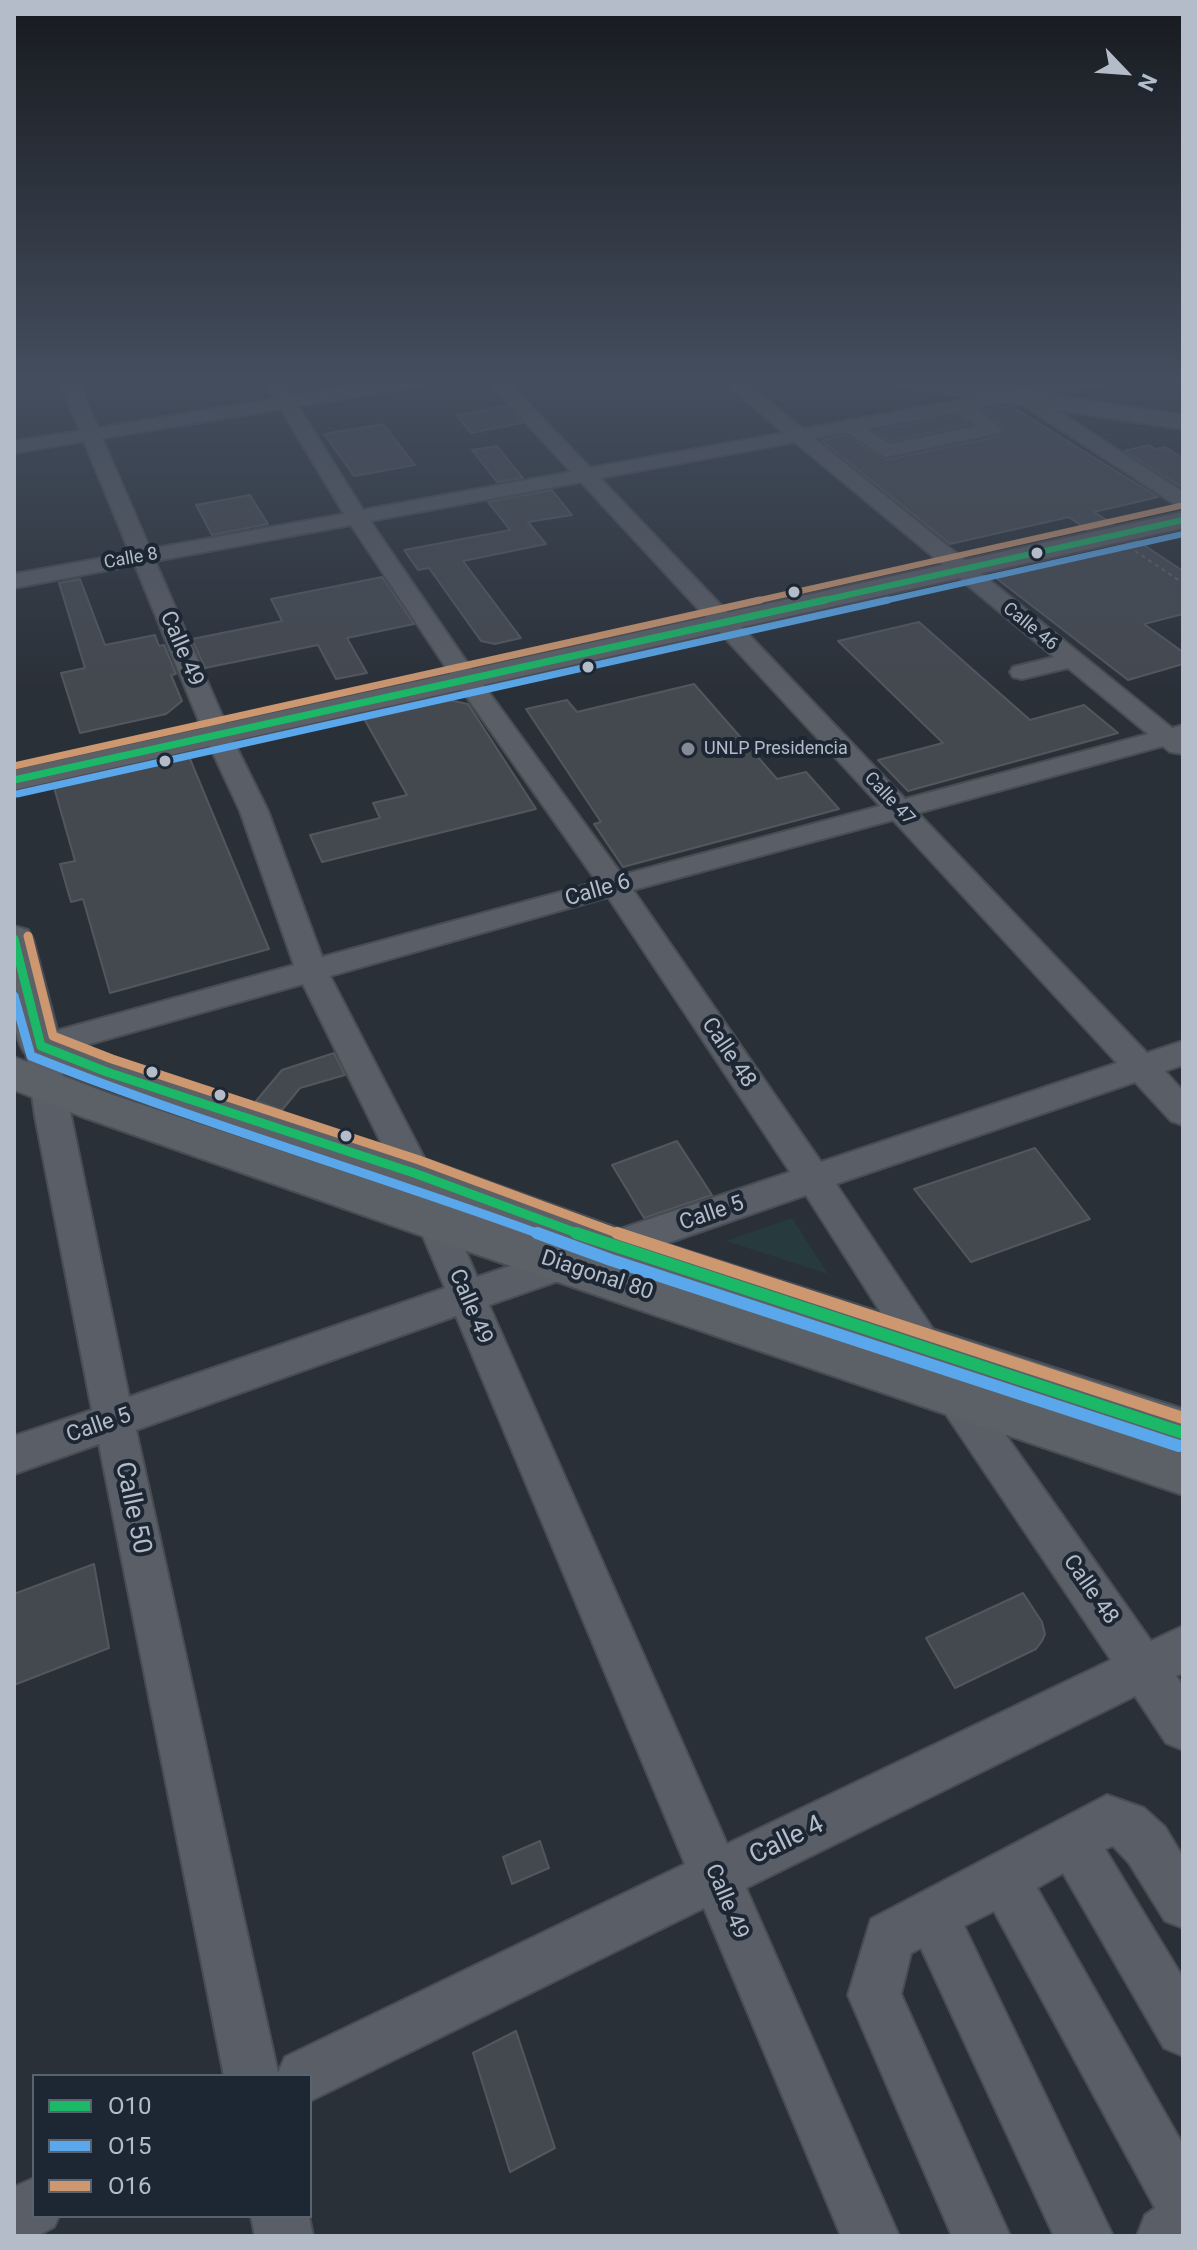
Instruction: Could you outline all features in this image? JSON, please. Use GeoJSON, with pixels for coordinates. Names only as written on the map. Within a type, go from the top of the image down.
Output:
{"type":"FeatureCollection","features":[{"type":"Feature","properties":{"kind":"main road"},"geometry":{"type":"LineString","coordinates":[[14,780],[214,728],[954,565],[1183,507]]}},
{"type":"Feature","properties":{"kind":"main road"},"geometry":{"type":"LineString","coordinates":[[954,565],[1113,537],[1183,520]]}},
{"type":"Feature","properties":{"kind":"main road"},"geometry":{"type":"LineString","coordinates":[[14,763],[214,728]]}},
{"type":"Feature","properties":{"kind":"main road","name":"Calle 50"},"geometry":{"type":"LineString","coordinates":[[14,939],[29,1065]]}},
{"type":"Feature","properties":{"kind":"main road","name":"Diagonal 80"},"geometry":{"type":"LineString","coordinates":[[29,1065],[107,1072],[414,1173],[615,1247],[1183,1433]]}},
{"type":"Feature","properties":{"kind":"main road","name":"Diagonal 80"},"geometry":{"type":"LineString","coordinates":[[29,1065],[434,1221],[1183,1470]]}},
{"type":"Feature","properties":{"kind":"street","name":"Calle 49"},"geometry":{"type":"LineString","coordinates":[[112,485],[214,728],[254,811],[312,971],[414,1173],[870,2236]]}},
{"type":"Feature","properties":{"kind":"street","name":"Calle 48"},"geometry":{"type":"LineString","coordinates":[[337,485],[462,674],[615,886],[814,1179],[955,1395],[1164,1658],[1183,1726]]}},
{"type":"Feature","properties":{"kind":"street","name":"Calle 8"},"geometry":{"type":"LineString","coordinates":[[14,581],[533,485]]}},
{"type":"Feature","properties":{"kind":"street","name":"Calle 47"},"geometry":{"type":"LineString","coordinates":[[595,485],[1183,1112]]}},
{"type":"Feature","properties":{"kind":"street","name":"Calle 46"},"geometry":{"type":"LineString","coordinates":[[858,485],[1071,660],[1178,740]]}},
{"type":"Feature","properties":{"kind":"street"},"geometry":{"type":"LineString","coordinates":[[1159,485],[1183,501]]}},
{"type":"Feature","properties":{"kind":"street"},"geometry":{"type":"LineString","coordinates":[[1022,672],[1071,660]]}},
{"type":"Feature","properties":{"kind":"street","name":"Calle 6"},"geometry":{"type":"LineString","coordinates":[[29,1065],[312,971],[899,809],[1178,740]]}},
{"type":"Feature","properties":{"kind":"street","name":"Calle 5"},"geometry":{"type":"LineString","coordinates":[[14,1455],[560,1264],[1183,1053]]}},
{"type":"Feature","properties":{"kind":"street","name":"Calle 50"},"geometry":{"type":"LineString","coordinates":[[29,1065],[114,1420],[251,2074]]}},
{"type":"Feature","properties":{"kind":"street","name":"Calle 4"},"geometry":{"type":"LineString","coordinates":[[308,2074],[1164,1658]]}},
{"type":"Feature","properties":{"kind":"street"},"geometry":{"type":"LineString","coordinates":[[981,2236],[874,1995],[889,1937],[1004,1879],[1107,1820],[1127,1825],[1147,1845],[1183,1903]]}},
{"type":"Feature","properties":{"kind":"street"},"geometry":{"type":"LineString","coordinates":[[1072,1840],[1183,2029]]}},
{"type":"Feature","properties":{"kind":"street"},"geometry":{"type":"LineString","coordinates":[[1004,1879],[1183,2201]]}},
{"type":"Feature","properties":{"kind":"street"},"geometry":{"type":"LineString","coordinates":[[932,1916],[1084,2236]]}},
{"type":"Feature","properties":{"kind":"street"},"geometry":{"type":"LineString","coordinates":[[14,2217],[32,2208]]}},
{"type":"Feature","properties":{"kind":"street"},"geometry":{"type":"LineString","coordinates":[[1166,2236],[1183,2223]]}},
{"type":"Feature","properties":{"kind":"path"},"geometry":{"type":"LineString","coordinates":[[1113,537],[1183,583]]}},
{"type":"Feature","properties":{"kind":"green space"},"geometry":{"type":"Polygon","coordinates":[[[792,1218],[828,1274],[726,1241],[792,1218]]]}},
{"type":"Feature","properties":{"kind":"building"},"geometry":{"type":"Polygon","coordinates":[[[877,485],[1139,485],[1158,497],[1094,512],[1113,524],[1087,530],[1069,517],[950,544],[877,485]]]}},
{"type":"Feature","properties":{"kind":"building"},"geometry":{"type":"Polygon","coordinates":[[[552,490],[572,515],[528,522],[546,544],[463,561],[521,638],[495,644],[481,641],[429,568],[418,570],[404,550],[510,530],[488,502],[552,490]]]}},
{"type":"Feature","properties":{"kind":"building"},"geometry":{"type":"Polygon","coordinates":[[[250,495],[268,524],[212,535],[196,505],[250,495]]]}},
{"type":"Feature","properties":{"kind":"building"},"geometry":{"type":"Polygon","coordinates":[[[1138,541],[1183,571],[1183,614],[1144,624],[1183,652],[1183,664],[1128,680],[996,578],[1138,541]]]}},
{"type":"Feature","properties":{"kind":"building"},"geometry":{"type":"Polygon","coordinates":[[[382,577],[414,624],[347,638],[367,673],[336,679],[318,645],[205,668],[192,639],[282,621],[271,599],[382,577]]]}},
{"type":"Feature","properties":{"kind":"building"},"geometry":{"type":"Polygon","coordinates":[[[80,579],[105,645],[155,635],[159,646],[164,645],[176,674],[171,675],[182,701],[166,714],[80,733],[61,673],[85,668],[59,583],[80,579]]]}},
{"type":"Feature","properties":{"kind":"building"},"geometry":{"type":"Polygon","coordinates":[[[919,622],[1030,720],[1084,705],[1118,733],[908,791],[878,760],[943,743],[838,641],[919,622]]]}},
{"type":"Feature","properties":{"kind":"building"},"geometry":{"type":"Polygon","coordinates":[[[694,684],[777,779],[806,772],[839,809],[623,867],[594,824],[601,822],[526,709],[567,700],[577,712],[694,684]]]}},
{"type":"Feature","properties":{"kind":"building"},"geometry":{"type":"Polygon","coordinates":[[[439,698],[468,704],[536,809],[322,862],[310,835],[380,818],[373,803],[407,795],[362,715],[439,698]]]}},
{"type":"Feature","properties":{"kind":"building"},"geometry":{"type":"Polygon","coordinates":[[[188,754],[269,949],[110,993],[83,899],[71,902],[60,864],[75,861],[53,784],[188,754]]]}},
{"type":"Feature","properties":{"kind":"building"},"geometry":{"type":"Polygon","coordinates":[[[334,1053],[345,1075],[300,1088],[282,1110],[256,1101],[282,1070],[334,1053]]]}},
{"type":"Feature","properties":{"kind":"building"},"geometry":{"type":"Polygon","coordinates":[[[677,1141],[712,1195],[644,1218],[612,1165],[677,1141]]]}},
{"type":"Feature","properties":{"kind":"building"},"geometry":{"type":"Polygon","coordinates":[[[1035,1148],[1090,1219],[971,1262],[914,1189],[1035,1148]]]}},
{"type":"Feature","properties":{"kind":"building"},"geometry":{"type":"Polygon","coordinates":[[[94,1564],[109,1648],[14,1685],[14,1594],[94,1564]]]}},
{"type":"Feature","properties":{"kind":"building"},"geometry":{"type":"Polygon","coordinates":[[[1023,1593],[1042,1622],[1045,1634],[1042,1641],[1036,1649],[955,1688],[926,1638],[1023,1593]]]}},
{"type":"Feature","properties":{"kind":"building"},"geometry":{"type":"Polygon","coordinates":[[[540,1841],[549,1868],[512,1884],[503,1857],[540,1841]]]}},
{"type":"Feature","properties":{"kind":"building"},"geometry":{"type":"Polygon","coordinates":[[[516,2031],[555,2148],[510,2172],[473,2053],[516,2031]]]}},
{"type":"Feature","properties":{"kind":"transit line","name":"O16"},"geometry":{"type":"LineString","coordinates":[[14,766],[1180,506]]}},
{"type":"Feature","properties":{"kind":"transit line","name":"O10"},"geometry":{"type":"LineString","coordinates":[[14,780],[1183,520]]}},
{"type":"Feature","properties":{"kind":"transit line","name":"O15"},"geometry":{"type":"LineString","coordinates":[[17,794],[1183,534]]}},
{"type":"Feature","properties":{"kind":"transit line","name":"O16"},"geometry":{"type":"LineString","coordinates":[[28,936],[53,1036],[112,1059],[419,1160],[620,1234],[1183,1418]]}},
{"type":"Feature","properties":{"kind":"transit line","name":"O10"},"geometry":{"type":"LineString","coordinates":[[14,939],[41,1046],[107,1072],[414,1173],[615,1247],[1183,1433]]}},
{"type":"Feature","properties":{"kind":"transit line","name":"O15"},"geometry":{"type":"LineString","coordinates":[[14,996],[31,1056],[103,1085],[409,1186],[611,1260],[1179,1446]]}},
{"type":"Feature","properties":{"kind":"place","name":"UNLP Presidencia"},"geometry":{"type":"Point","coordinates":[688,749]}}]}
